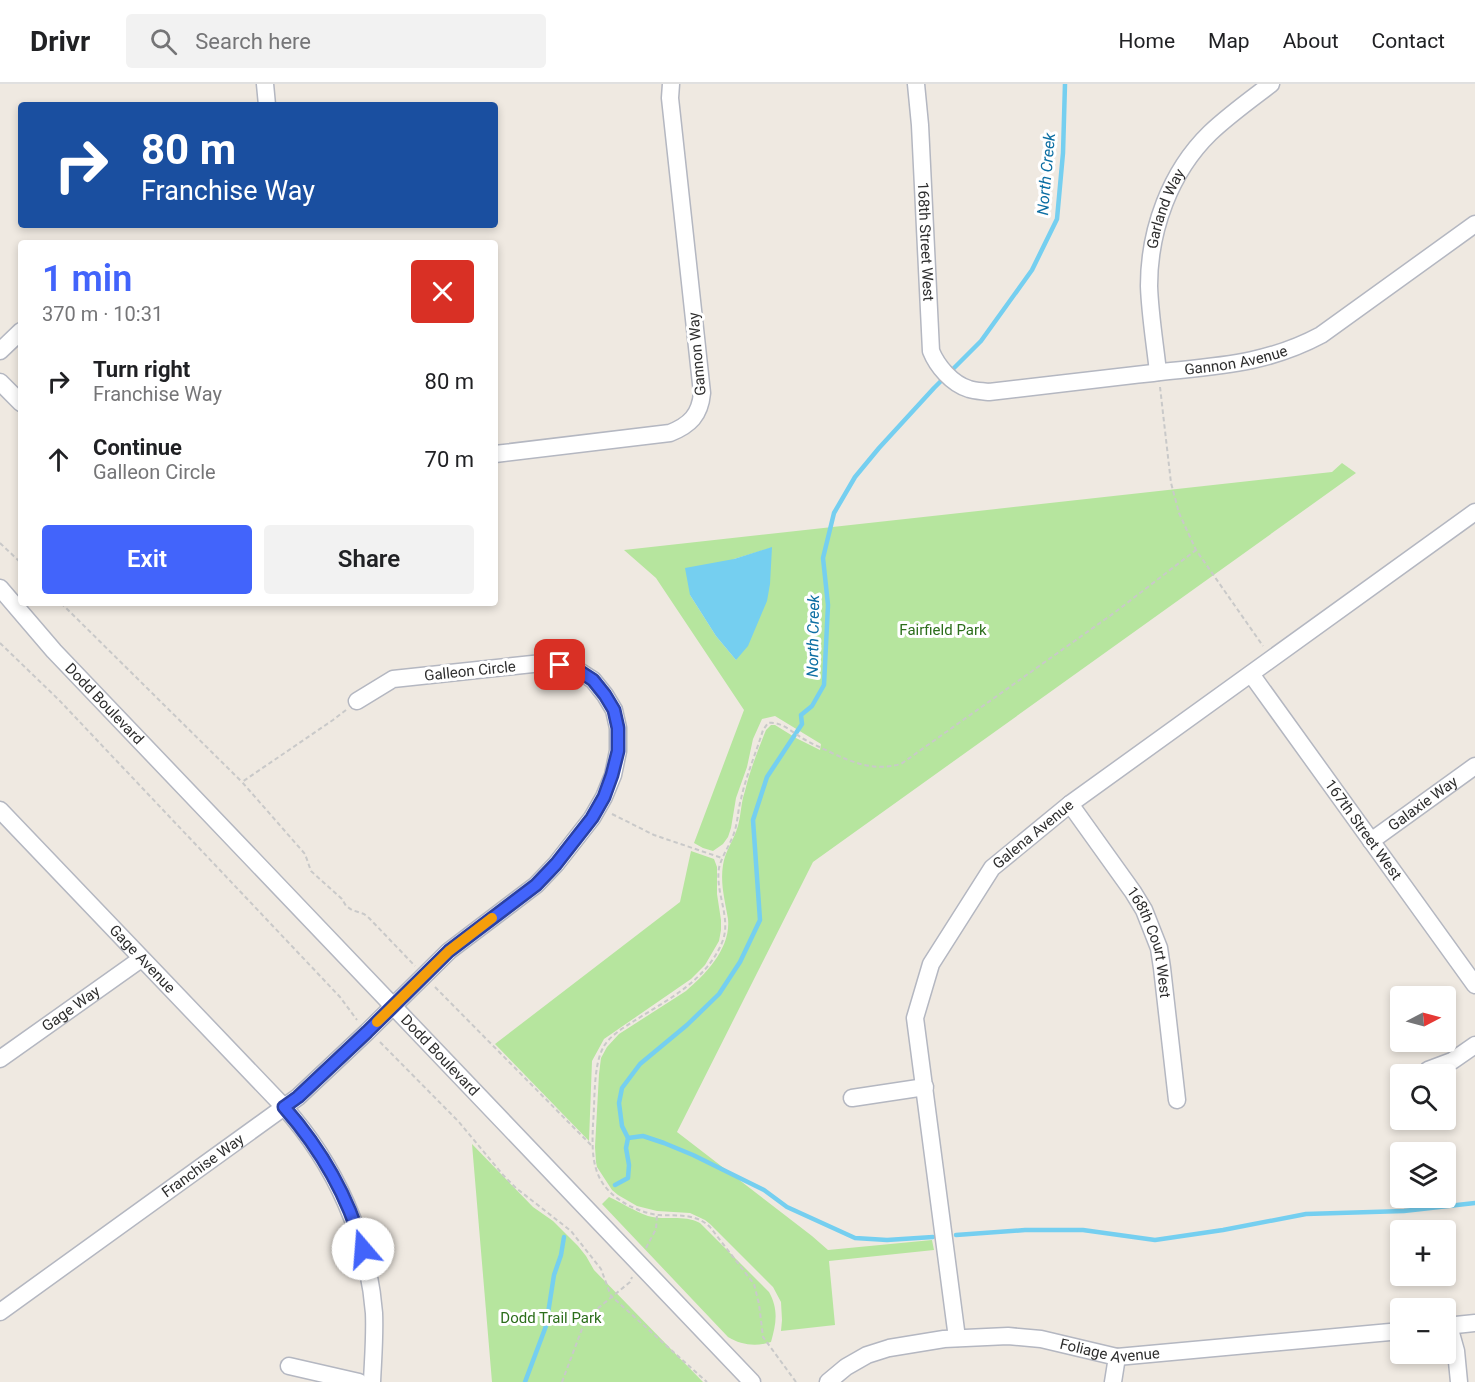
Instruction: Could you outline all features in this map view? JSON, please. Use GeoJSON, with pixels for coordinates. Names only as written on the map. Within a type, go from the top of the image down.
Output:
{"type":"FeatureCollection","features":[{"type":"Feature","properties":{"kind":"street"},"geometry":{"type":"LineString","coordinates":[[265,84],[267,102]]}},
{"type":"Feature","properties":{"kind":"street","name":"Gannon Way"},"geometry":{"type":"LineString","coordinates":[[498,454],[670,433],[690,423],[701,404],[702,393],[670,98],[671,84]]}},
{"type":"Feature","properties":{"kind":"street","name":"168th Street West"},"geometry":{"type":"LineString","coordinates":[[916,84],[920,125],[929,338],[936,363],[962,386]]}},
{"type":"Feature","properties":{"kind":"street","name":"Garland Way"},"geometry":{"type":"LineString","coordinates":[[1158,372],[1149,284],[1154,237],[1161,210],[1175,180],[1208,135],[1226,118],[1271,84]]}},
{"type":"Feature","properties":{"kind":"street","name":"Gannon Avenue"},"geometry":{"type":"LineString","coordinates":[[962,386],[970,390],[989,392],[1262,359],[1303,345],[1321,335],[1475,224]]}},
{"type":"Feature","properties":{"kind":"street"},"geometry":{"type":"LineString","coordinates":[[0,351],[18,334]]}},
{"type":"Feature","properties":{"kind":"street"},"geometry":{"type":"LineString","coordinates":[[0,382],[18,401]]}},
{"type":"Feature","properties":{"kind":"street","name":"Galena Avenue"},"geometry":{"type":"LineString","coordinates":[[957,1338],[915,1018],[931,964],[992,868],[1070,804],[1475,512]]}},
{"type":"Feature","properties":{"kind":"street","name":"Dodd Boulevard"},"geometry":{"type":"LineString","coordinates":[[0,588],[54,651],[752,1382]]}},
{"type":"Feature","properties":{"kind":"street","name":"Dodd Boulevard"},"geometry":{"type":"LineString","coordinates":[[0,603],[54,651]]}},
{"type":"Feature","properties":{"kind":"street","name":"Galleon Circle"},"geometry":{"type":"LineString","coordinates":[[357,701],[393,679],[542,663],[576,669],[593,680],[614,710],[618,728],[618,751],[604,797],[592,818],[556,864],[536,885],[449,951],[394,1006]]}},
{"type":"Feature","properties":{"kind":"street","name":"167th Street West"},"geometry":{"type":"LineString","coordinates":[[1251,674],[1475,985]]}},
{"type":"Feature","properties":{"kind":"street","name":"Galaxie Way"},"geometry":{"type":"LineString","coordinates":[[1371,842],[1475,766]]}},
{"type":"Feature","properties":{"kind":"street","name":"168th Court West"},"geometry":{"type":"LineString","coordinates":[[1070,804],[1133,892],[1153,929],[1162,968],[1177,1100]]}},
{"type":"Feature","properties":{"kind":"street","name":"Gage Avenue"},"geometry":{"type":"LineString","coordinates":[[0,810],[284,1107],[325,1160],[359,1236],[366,1263],[374,1315],[372,1382]]}},
{"type":"Feature","properties":{"kind":"street","name":"Gage Way"},"geometry":{"type":"LineString","coordinates":[[0,1059],[141,959]]}},
{"type":"Feature","properties":{"kind":"street","name":"Franchise Way"},"geometry":{"type":"LineString","coordinates":[[0,1312],[298,1097],[394,1006]]}},
{"type":"Feature","properties":{"kind":"street"},"geometry":{"type":"LineString","coordinates":[[1444,1064],[1475,1045]]}},
{"type":"Feature","properties":{"kind":"street"},"geometry":{"type":"LineString","coordinates":[[852,1098],[925,1087]]}},
{"type":"Feature","properties":{"kind":"street"},"geometry":{"type":"LineString","coordinates":[[1456,1325],[1475,1323]]}},
{"type":"Feature","properties":{"kind":"street","name":"Foliage Avenue"},"geometry":{"type":"LineString","coordinates":[[828,1382],[846,1367],[867,1355],[889,1348],[944,1339],[1008,1336],[1041,1340],[1117,1357],[1390,1331]]}},
{"type":"Feature","properties":{"kind":"street"},"geometry":{"type":"LineString","coordinates":[[1456,1351],[1460,1382]]}},
{"type":"Feature","properties":{"kind":"street"},"geometry":{"type":"LineString","coordinates":[[1113,1382],[1117,1357]]}},
{"type":"Feature","properties":{"kind":"street"},"geometry":{"type":"LineString","coordinates":[[289,1366],[359,1382]]}},
{"type":"Feature","properties":{"kind":"path"},"geometry":{"type":"LineString","coordinates":[[1158,372],[1171,483],[1179,513],[1196,550],[1272,659]]}},
{"type":"Feature","properties":{"kind":"path"},"geometry":{"type":"LineString","coordinates":[[0,543],[18,560]]}},
{"type":"Feature","properties":{"kind":"path"},"geometry":{"type":"LineString","coordinates":[[796,1382],[763,1337],[754,1284],[705,1221],[681,1215],[657,1215],[643,1212],[610,1192],[595,1168],[592,1146],[598,1059],[603,1046],[626,1026],[690,985],[716,954],[726,927],[721,904],[719,870],[735,830],[741,798],[763,730],[768,723],[774,722],[781,725],[809,742],[854,763],[889,767],[901,764],[1114,613],[1196,550]]}},
{"type":"Feature","properties":{"kind":"path"},"geometry":{"type":"LineString","coordinates":[[64,606],[242,782],[305,854],[311,871],[342,899],[346,906],[369,918],[592,1146]]}},
{"type":"Feature","properties":{"kind":"path"},"geometry":{"type":"LineString","coordinates":[[0,643],[59,700],[340,997],[367,1032],[378,1039],[440,1100],[516,1188],[571,1231],[601,1269],[612,1296],[706,1382]]}},
{"type":"Feature","properties":{"kind":"path"},"geometry":{"type":"LineString","coordinates":[[242,782],[357,701]]}},
{"type":"Feature","properties":{"kind":"path"},"geometry":{"type":"LineString","coordinates":[[598,808],[654,835],[722,858]]}},
{"type":"Feature","properties":{"kind":"path"},"geometry":{"type":"LineString","coordinates":[[645,1251],[656,1229],[657,1215]]}},
{"type":"Feature","properties":{"kind":"path"},"geometry":{"type":"LineString","coordinates":[[562,1382],[582,1329],[597,1309],[630,1282],[633,1275]]}},
{"type":"Feature","properties":{"kind":"green space","name":"Fairfield Park"},"geometry":{"type":"Polygon","coordinates":[[[1342,463],[1356,473],[813,862],[677,1132],[828,1250],[932,1240],[934,1250],[829,1261],[835,1325],[781,1331],[781,1302],[773,1287],[710,1224],[690,1213],[657,1211],[637,1206],[612,1190],[596,1162],[599,1074],[601,1058],[619,1034],[686,991],[716,960],[726,940],[728,919],[722,885],[723,865],[738,826],[749,775],[766,730],[771,725],[775,725],[820,750],[821,744],[775,716],[762,719],[753,739],[747,767],[736,798],[728,837],[713,851],[694,843],[744,710],[656,578],[624,550],[1332,472],[1342,463]],[[771,548],[734,559],[690,595],[716,636],[736,660],[771,548]]]}},
{"type":"Feature","properties":{"kind":"green space"},"geometry":{"type":"Polygon","coordinates":[[[691,851],[714,859],[717,867],[717,894],[721,920],[719,941],[705,965],[691,979],[604,1039],[592,1061],[589,1141],[495,1044],[680,902],[691,851]]]}},
{"type":"Feature","properties":{"kind":"green space","name":"Dodd Trail Park"},"geometry":{"type":"Polygon","coordinates":[[[472,1144],[533,1207],[553,1221],[578,1246],[594,1270],[703,1382],[492,1382],[472,1144]]]}},
{"type":"Feature","properties":{"kind":"green space"},"geometry":{"type":"Polygon","coordinates":[[[609,1197],[648,1216],[687,1219],[700,1223],[769,1292],[776,1317],[771,1342],[749,1344],[728,1337],[602,1204],[609,1197]]]}},
{"type":"Feature","properties":{"kind":"water"},"geometry":{"type":"Polygon","coordinates":[[[772,547],[767,601],[748,646],[736,660],[716,636],[690,595],[685,568],[734,559],[772,547]]]}},
{"type":"Feature","properties":{"kind":"waterway","name":"North Creek"},"geometry":{"type":"LineString","coordinates":[[615,1185],[628,1178],[629,1165],[626,1148],[628,1138],[622,1126],[619,1103],[622,1088],[640,1064],[687,1025],[719,994],[740,962],[760,920],[753,820],[767,777],[802,724],[801,715],[812,706],[824,685],[828,605],[823,558],[834,513],[855,477],[934,388],[981,341],[1032,270],[1057,219],[1063,153],[1065,84]]}},
{"type":"Feature","properties":{"kind":"waterway"},"geometry":{"type":"LineString","coordinates":[[628,1138],[643,1136],[693,1155],[764,1190],[787,1207],[855,1238],[887,1240],[933,1237]]}},
{"type":"Feature","properties":{"kind":"waterway"},"geometry":{"type":"LineString","coordinates":[[956,1235],[1025,1230],[1083,1230],[1155,1240],[1306,1214],[1404,1211],[1475,1203]]}},
{"type":"Feature","properties":{"kind":"waterway","name":"North Creek"},"geometry":{"type":"LineString","coordinates":[[525,1382],[546,1326],[554,1275],[564,1237]]}},
{"type":"Feature","properties":{"kind":"slow traffic"},"geometry":{"type":"LineString","coordinates":[[377,1022],[449,951],[492,918]]}},
{"type":"Feature","properties":{"kind":"route"},"geometry":{"type":"LineString","coordinates":[[363,1249],[349,1211],[325,1160],[284,1107],[298,1097],[367,1032],[449,951],[536,885],[556,864],[592,818],[604,797],[612,775],[618,751],[618,728],[614,710],[593,680],[576,669],[560,665]]}}]}
